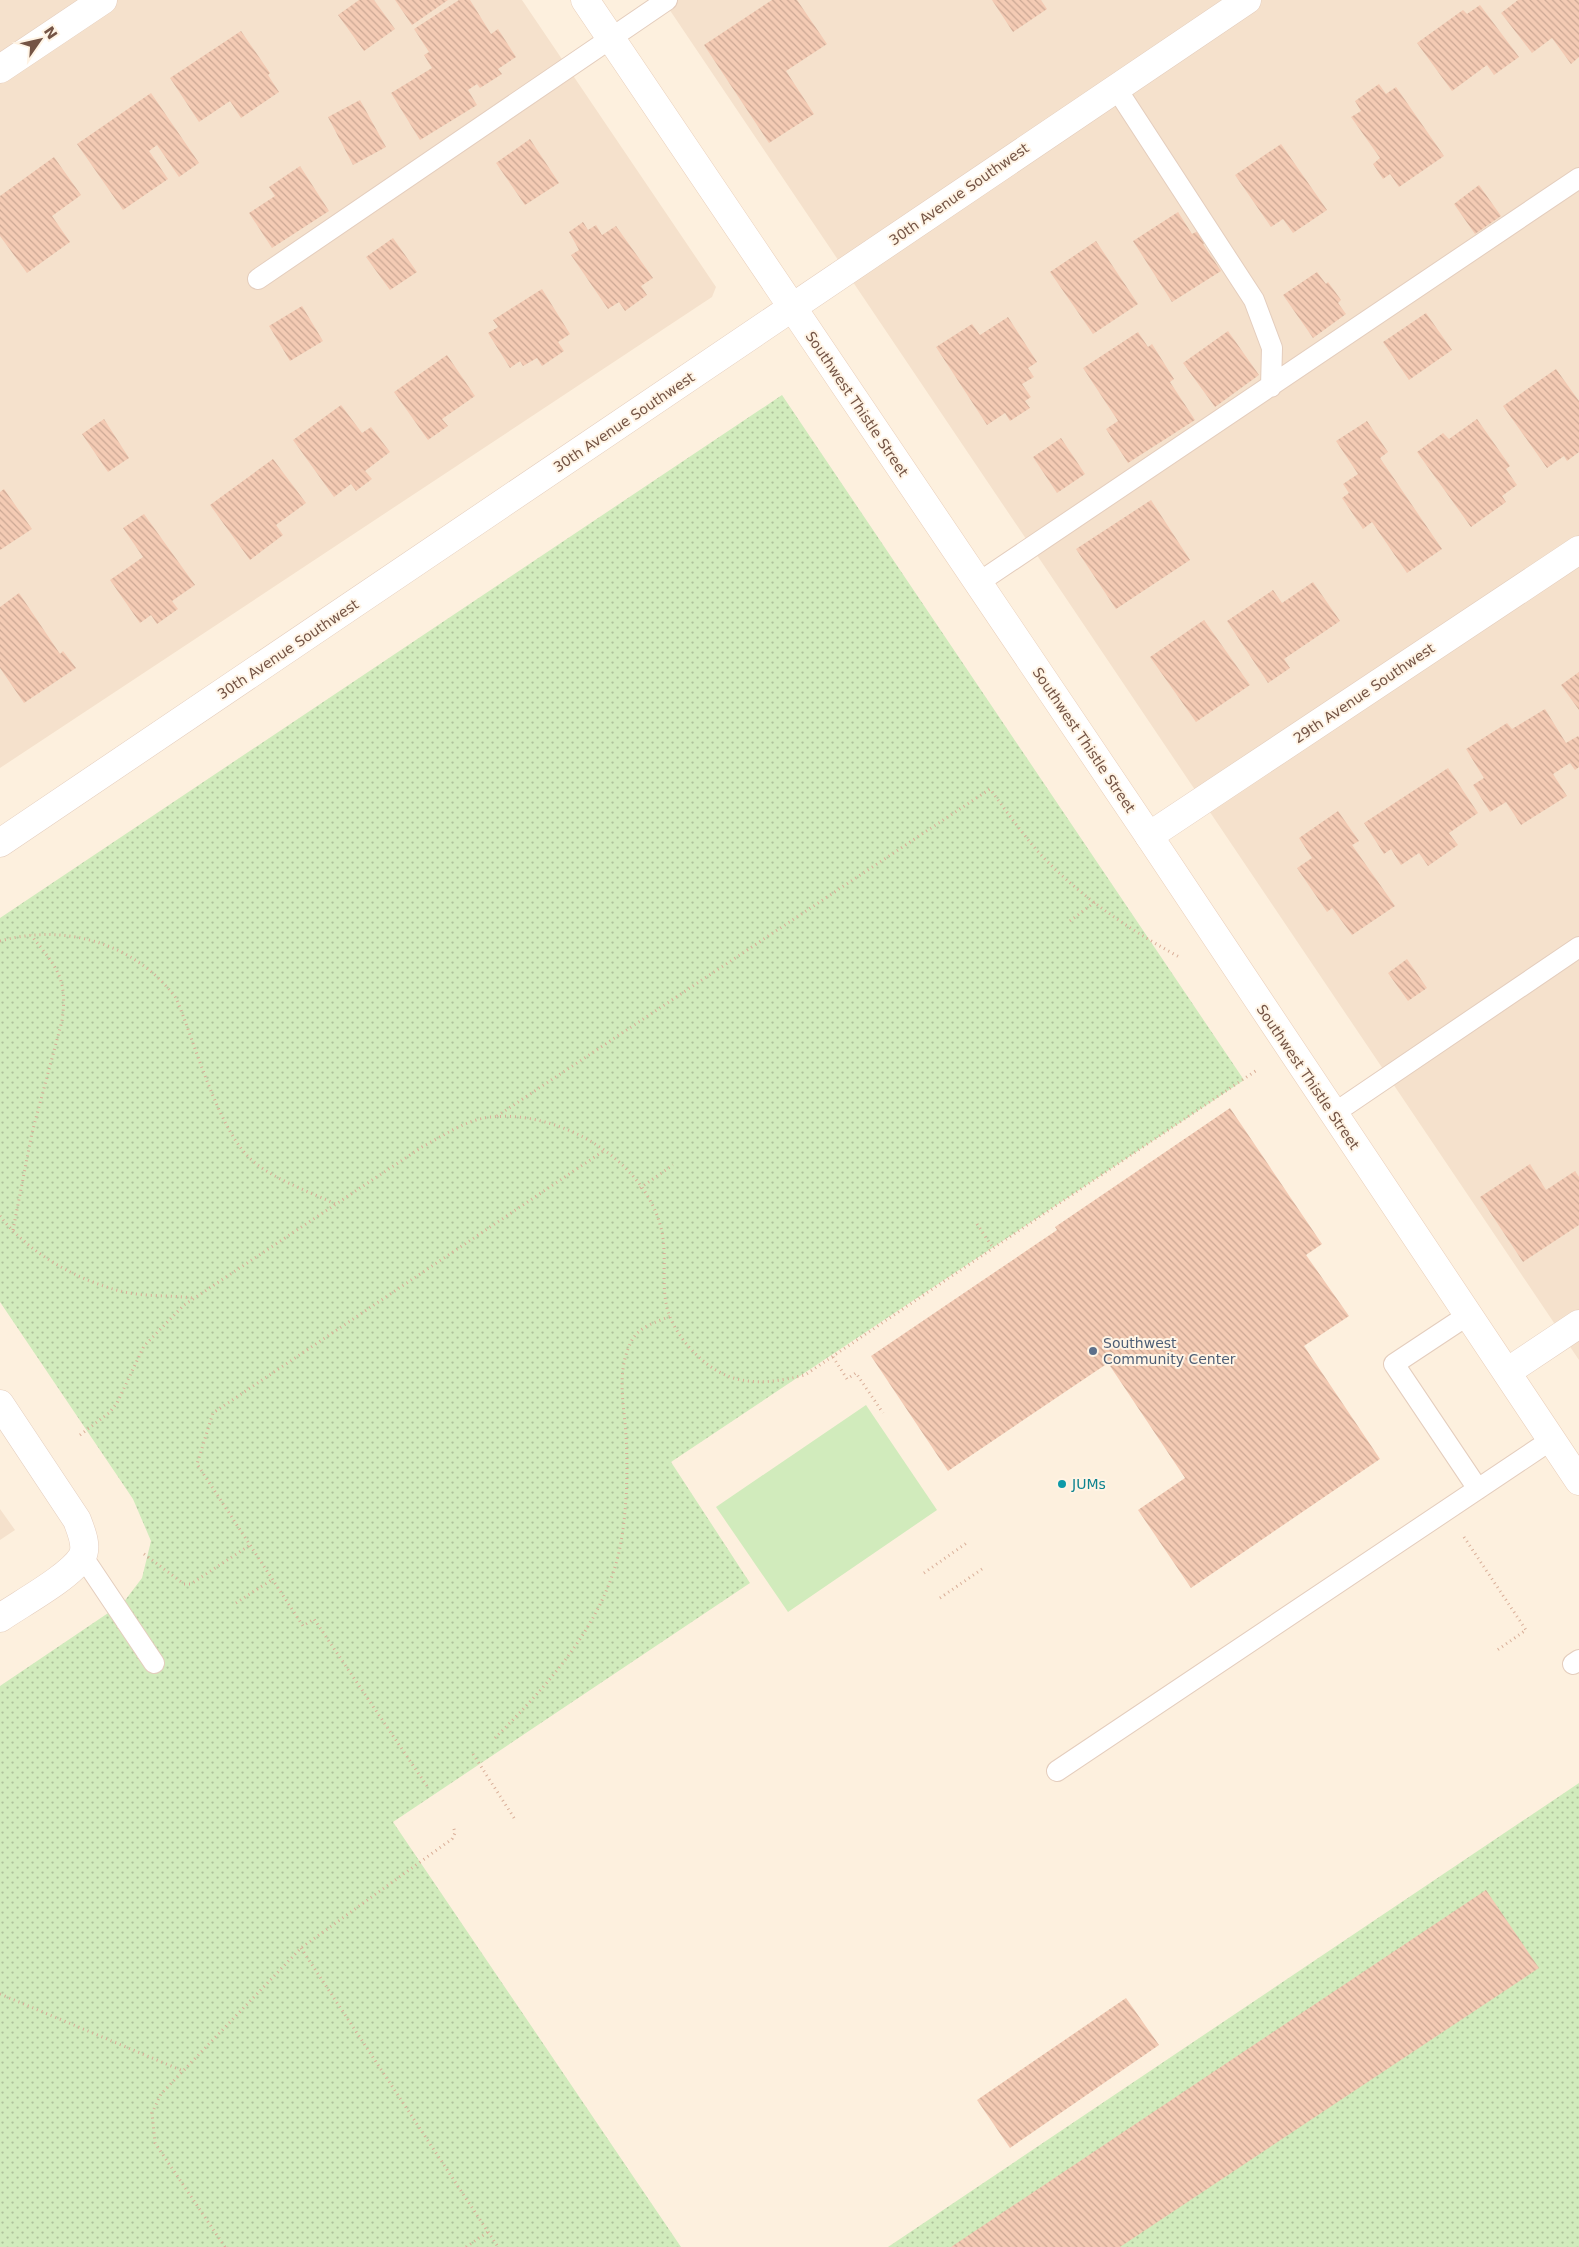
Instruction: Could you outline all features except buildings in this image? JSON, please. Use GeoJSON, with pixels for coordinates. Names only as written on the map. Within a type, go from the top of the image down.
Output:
{"type":"FeatureCollection","features":[{"type":"Feature","properties":{"kind":"street"},"geometry":{"type":"LineString","coordinates":[[0,69],[103,0]]}},
{"type":"Feature","properties":{"kind":"street","name":"Southwest Thistle Street"},"geometry":{"type":"LineString","coordinates":[[585,0],[1149,836],[1579,1481]]}},
{"type":"Feature","properties":{"kind":"street","name":"30th Avenue Southwest"},"geometry":{"type":"LineString","coordinates":[[0,843],[1247,0]]}},
{"type":"Feature","properties":{"kind":"street","name":"29th Avenue Southwest"},"geometry":{"type":"LineString","coordinates":[[1149,836],[1579,550]]}},
{"type":"Feature","properties":{"kind":"street"},"geometry":{"type":"LineString","coordinates":[[1507,1372],[1579,1324]]}},
{"type":"Feature","properties":{"kind":"street"},"geometry":{"type":"LineString","coordinates":[[0,1404],[77,1520],[84,1538],[83,1557],[68,1572],[0,1618]]}},
{"type":"Feature","properties":{"kind":"lane"},"geometry":{"type":"LineString","coordinates":[[258,279],[612,40],[667,0]]}},
{"type":"Feature","properties":{"kind":"lane"},"geometry":{"type":"LineString","coordinates":[[1116,88],[1254,300],[1272,348],[1271,386]]}},
{"type":"Feature","properties":{"kind":"lane"},"geometry":{"type":"LineString","coordinates":[[978,584],[1579,178]]}},
{"type":"Feature","properties":{"kind":"lane"},"geometry":{"type":"LineString","coordinates":[[1333,1114],[1579,947]]}},
{"type":"Feature","properties":{"kind":"lane"},"geometry":{"type":"LineString","coordinates":[[1468,1315],[1394,1364],[1478,1488]]}},
{"type":"Feature","properties":{"kind":"lane"},"geometry":{"type":"LineString","coordinates":[[1057,1771],[1551,1440]]}},
{"type":"Feature","properties":{"kind":"lane"},"geometry":{"type":"LineString","coordinates":[[83,1557],[154,1663]]}},
{"type":"Feature","properties":{"kind":"path"},"geometry":{"type":"LineString","coordinates":[[496,1117],[990,789],[1042,856],[1074,887],[1146,938],[1181,958]]}},
{"type":"Feature","properties":{"kind":"path"},"geometry":{"type":"LineString","coordinates":[[1070,921],[1095,902]]}},
{"type":"Feature","properties":{"kind":"path"},"geometry":{"type":"LineString","coordinates":[[0,941],[31,934],[63,934],[90,938],[140,962],[165,984],[176,998],[234,1141],[252,1161],[266,1171],[335,1204]]}},
{"type":"Feature","properties":{"kind":"path"},"geometry":{"type":"LineString","coordinates":[[13,1230],[32,1133],[62,1021],[65,1002],[64,988],[54,964],[31,934]]}},
{"type":"Feature","properties":{"kind":"path"},"geometry":{"type":"LineString","coordinates":[[80,1435],[109,1413],[117,1403],[144,1346],[157,1330],[194,1298],[430,1142],[455,1129],[489,1117],[520,1116],[565,1128],[611,1153],[640,1188],[653,1208],[662,1233],[663,1281],[667,1310],[676,1330],[696,1356],[715,1372],[736,1380],[760,1382],[805,1376],[1257,1070]]}},
{"type":"Feature","properties":{"kind":"path"},"geometry":{"type":"LineString","coordinates":[[426,1786],[314,1619],[303,1626],[198,1464],[213,1413],[605,1150]]}},
{"type":"Feature","properties":{"kind":"path"},"geometry":{"type":"LineString","coordinates":[[640,1188],[673,1166]]}},
{"type":"Feature","properties":{"kind":"path"},"geometry":{"type":"LineString","coordinates":[[0,1216],[24,1241],[60,1267],[85,1279],[121,1291],[194,1298]]}},
{"type":"Feature","properties":{"kind":"path"},"geometry":{"type":"LineString","coordinates":[[977,1224],[993,1248]]}},
{"type":"Feature","properties":{"kind":"path"},"geometry":{"type":"LineString","coordinates":[[495,1738],[532,1701],[564,1664],[600,1603],[619,1553],[626,1506],[626,1436],[620,1378],[630,1342],[639,1332],[670,1316]]}},
{"type":"Feature","properties":{"kind":"path"},"geometry":{"type":"LineString","coordinates":[[833,1357],[847,1379],[856,1373],[883,1413]]}},
{"type":"Feature","properties":{"kind":"path"},"geometry":{"type":"LineString","coordinates":[[1462,1534],[1526,1630],[1496,1651]]}},
{"type":"Feature","properties":{"kind":"path"},"geometry":{"type":"LineString","coordinates":[[924,1573],[968,1542]]}},
{"type":"Feature","properties":{"kind":"path"},"geometry":{"type":"LineString","coordinates":[[144,1554],[184,1584],[192,1584],[250,1545]]}},
{"type":"Feature","properties":{"kind":"path"},"geometry":{"type":"LineString","coordinates":[[940,1598],[985,1567]]}},
{"type":"Feature","properties":{"kind":"path"},"geometry":{"type":"LineString","coordinates":[[236,1604],[273,1579]]}},
{"type":"Feature","properties":{"kind":"path"},"geometry":{"type":"LineString","coordinates":[[473,1754],[516,1821]]}},
{"type":"Feature","properties":{"kind":"path"},"geometry":{"type":"LineString","coordinates":[[225,2247],[155,2143],[152,2113],[161,2094],[301,1948],[452,1839],[455,1833],[454,1826]]}},
{"type":"Feature","properties":{"kind":"path"},"geometry":{"type":"LineString","coordinates":[[301,1948],[498,2247]]}},
{"type":"Feature","properties":{"kind":"path"},"geometry":{"type":"LineString","coordinates":[[0,1994],[183,2071]]}},
{"type":"Feature","properties":{"kind":"path"},"geometry":{"type":"LineString","coordinates":[[466,2247],[488,2232]]}},
{"type":"Feature","properties":{"kind":"shaded area"},"geometry":{"type":"Polygon","coordinates":[[[0,0],[522,0],[716,287],[712,297],[0,768],[0,0]]]}},
{"type":"Feature","properties":{"kind":"shaded area"},"geometry":{"type":"Polygon","coordinates":[[[663,0],[1579,0],[1579,1360],[663,0]]]}},
{"type":"Feature","properties":{"kind":"shaded area"},"geometry":{"type":"Polygon","coordinates":[[[0,1509],[15,1530],[0,1540],[0,1509]]]}},
{"type":"Feature","properties":{"kind":"green space"},"geometry":{"type":"Polygon","coordinates":[[[782,395],[1244,1080],[671,1462],[750,1583],[393,1822],[681,2247],[0,2247],[0,1686],[123,1603],[142,1578],[151,1541],[133,1499],[0,1302],[0,918],[782,395]]]}},
{"type":"Feature","properties":{"kind":"green space"},"geometry":{"type":"Polygon","coordinates":[[[866,1405],[937,1510],[788,1612],[716,1507],[866,1405]]]}},
{"type":"Feature","properties":{"kind":"green space"},"geometry":{"type":"Polygon","coordinates":[[[1579,1783],[1579,2247],[888,2247],[1579,1783]]]}},
{"type":"Feature","properties":{"kind":"place","name":"Southwest Community Center"},"geometry":{"type":"Point","coordinates":[1093,1351]}},
{"type":"Feature","properties":{"kind":"place","name":"JUMs"},"geometry":{"type":"Point","coordinates":[1062,1484]}}]}
